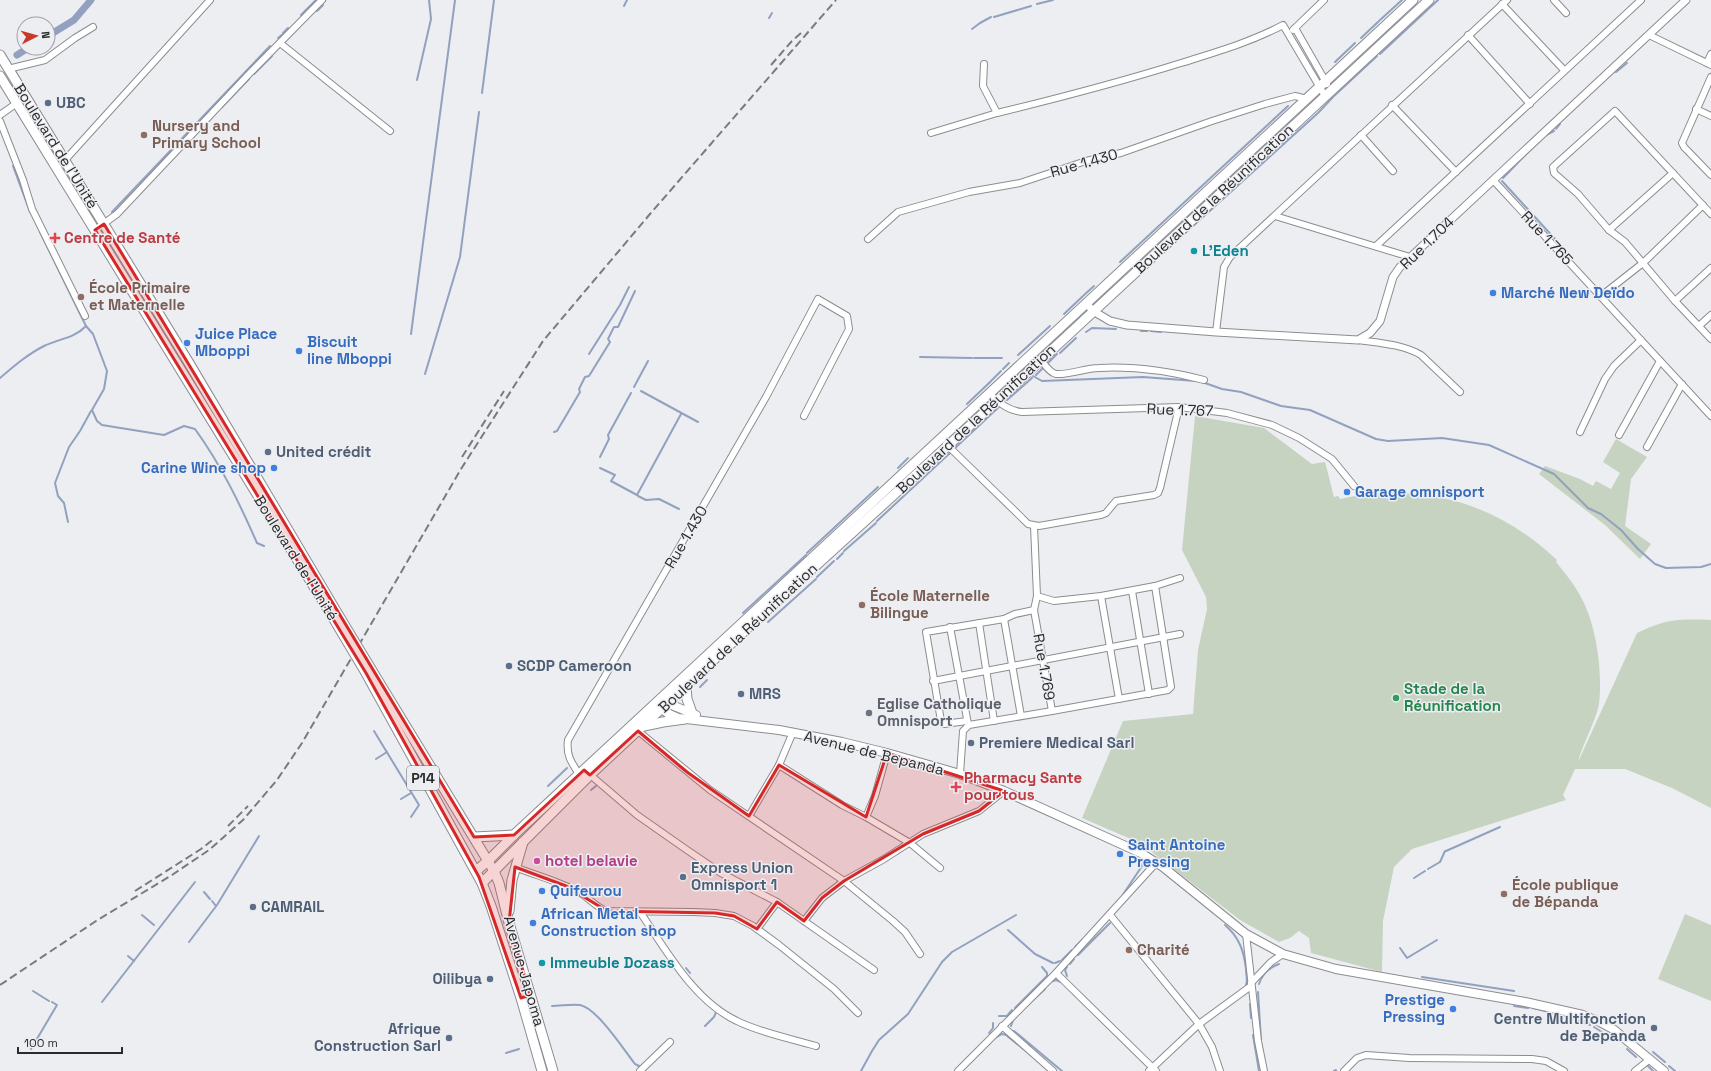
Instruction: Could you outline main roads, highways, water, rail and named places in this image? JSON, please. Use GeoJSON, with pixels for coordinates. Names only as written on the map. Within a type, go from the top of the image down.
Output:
{"type":"FeatureCollection","features":[{"type":"Feature","properties":{"kind":"main road"},"geometry":{"type":"LineString","coordinates":[[476,871],[661,703],[940,439],[1413,0]]}},
{"type":"Feature","properties":{"kind":"main road","name":"Boulevard de la Réunification"},"geometry":{"type":"LineString","coordinates":[[482,883],[584,773],[640,729],[661,703],[686,686],[767,610],[997,401],[1429,0]]}},
{"type":"Feature","properties":{"kind":"main road","name":"Boulevard de l'Unité"},"geometry":{"type":"LineString","coordinates":[[0,55],[104,224],[368,671],[482,883]]}},
{"type":"Feature","properties":{"kind":"main road","name":"Boulevard de l'Unité"},"geometry":{"type":"LineString","coordinates":[[0,76],[244,474],[334,614]]}},
{"type":"Feature","properties":{"kind":"main road","name":"P14"},"geometry":{"type":"LineString","coordinates":[[368,671],[489,860],[494,871]]}},
{"type":"Feature","properties":{"kind":"main road"},"geometry":{"type":"LineString","coordinates":[[686,686],[687,699],[692,713]]}},
{"type":"Feature","properties":{"kind":"main road","name":"Avenue de Bepanda"},"geometry":{"type":"LineString","coordinates":[[661,703],[692,713],[707,721]]}},
{"type":"Feature","properties":{"kind":"main road","name":"Avenue de Bepanda"},"geometry":{"type":"LineString","coordinates":[[661,703],[672,716],[685,719],[793,732],[887,753],[960,774],[1004,791],[1141,853],[1156,863],[1246,934],[1283,954],[1336,969],[1525,1002],[1583,1015],[1613,1029],[1664,1071]]}},
{"type":"Feature","properties":{"kind":"main road"},"geometry":{"type":"LineString","coordinates":[[640,729],[663,722],[685,719]]}},
{"type":"Feature","properties":{"kind":"main road"},"geometry":{"type":"LineString","coordinates":[[474,837],[514,835]]}},
{"type":"Feature","properties":{"kind":"main road"},"geometry":{"type":"LineString","coordinates":[[509,923],[511,892],[524,839]]}},
{"type":"Feature","properties":{"kind":"main road","name":"Avenue Japoma"},"geometry":{"type":"LineString","coordinates":[[494,871],[503,897],[509,923],[553,1071]]}},
{"type":"Feature","properties":{"kind":"main road","name":"Avenue Japoma"},"geometry":{"type":"LineString","coordinates":[[482,883],[491,906],[542,1071]]}},
{"type":"Feature","properties":{"kind":"main road"},"geometry":{"type":"LineString","coordinates":[[520,998],[530,995]]}},
{"type":"Feature","properties":{"kind":"waterway"},"geometry":{"type":"LineString","coordinates":[[56,31],[74,20],[91,0]]}},
{"type":"Feature","properties":{"kind":"waterway"},"geometry":{"type":"LineString","coordinates":[[301,15],[316,0]]}},
{"type":"Feature","properties":{"kind":"waterway"},"geometry":{"type":"LineString","coordinates":[[417,80],[431,19],[429,0]]}},
{"type":"Feature","properties":{"kind":"waterway"},"geometry":{"type":"LineString","coordinates":[[411,334],[455,0]]}},
{"type":"Feature","properties":{"kind":"waterway"},"geometry":{"type":"LineString","coordinates":[[482,93],[494,0]]}},
{"type":"Feature","properties":{"kind":"waterway"},"geometry":{"type":"LineString","coordinates":[[624,6],[627,0]]}},
{"type":"Feature","properties":{"kind":"waterway"},"geometry":{"type":"LineString","coordinates":[[1037,4],[1053,0]]}},
{"type":"Feature","properties":{"kind":"waterway"},"geometry":{"type":"LineString","coordinates":[[1380,20],[1402,0]]}},
{"type":"Feature","properties":{"kind":"waterway"},"geometry":{"type":"LineString","coordinates":[[1380,54],[1438,0]]}},
{"type":"Feature","properties":{"kind":"waterway"},"geometry":{"type":"LineString","coordinates":[[317,11],[323,5]]}},
{"type":"Feature","properties":{"kind":"waterway"},"geometry":{"type":"LineString","coordinates":[[994,17],[1031,6]]}},
{"type":"Feature","properties":{"kind":"waterway"},"geometry":{"type":"LineString","coordinates":[[769,18],[772,13]]}},
{"type":"Feature","properties":{"kind":"waterway"},"geometry":{"type":"LineString","coordinates":[[972,29],[991,17]]}},
{"type":"Feature","properties":{"kind":"waterway"},"geometry":{"type":"LineString","coordinates":[[1361,38],[1379,21]]}},
{"type":"Feature","properties":{"kind":"waterway"},"geometry":{"type":"LineString","coordinates":[[283,33],[288,28]]}},
{"type":"Feature","properties":{"kind":"waterway"},"geometry":{"type":"LineString","coordinates":[[278,38],[283,34]]}},
{"type":"Feature","properties":{"kind":"waterway"},"geometry":{"type":"LineString","coordinates":[[1335,62],[1355,43]]}},
{"type":"Feature","properties":{"kind":"waterway"},"geometry":{"type":"LineString","coordinates":[[112,212],[270,46]]}},
{"type":"Feature","properties":{"kind":"waterway"},"geometry":{"type":"LineString","coordinates":[[254,74],[272,56]]}},
{"type":"Feature","properties":{"kind":"waterway"},"geometry":{"type":"LineString","coordinates":[[1334,96],[1377,56]]}},
{"type":"Feature","properties":{"kind":"waterway"},"geometry":{"type":"LineString","coordinates":[[1616,72],[1627,63]]}},
{"type":"Feature","properties":{"kind":"waterway"},"geometry":{"type":"LineString","coordinates":[[221,108],[249,79]]}},
{"type":"Feature","properties":{"kind":"waterway"},"geometry":{"type":"LineString","coordinates":[[1141,273],[1318,113],[1333,97]]}},
{"type":"Feature","properties":{"kind":"waterway"},"geometry":{"type":"LineString","coordinates":[[1120,262],[1288,106]]}},
{"type":"Feature","properties":{"kind":"waterway"},"geometry":{"type":"LineString","coordinates":[[425,374],[460,257],[479,112]]}},
{"type":"Feature","properties":{"kind":"waterway"},"geometry":{"type":"LineString","coordinates":[[1556,129],[1560,124]]}},
{"type":"Feature","properties":{"kind":"waterway"},"geometry":{"type":"LineString","coordinates":[[1544,136],[1554,131]]}},
{"type":"Feature","properties":{"kind":"waterway"},"geometry":{"type":"LineString","coordinates":[[1503,178],[1534,146]]}},
{"type":"Feature","properties":{"kind":"waterway"},"geometry":{"type":"LineString","coordinates":[[179,152],[184,147]]}},
{"type":"Feature","properties":{"kind":"waterway"},"geometry":{"type":"LineString","coordinates":[[13,166],[30,212]]}},
{"type":"Feature","properties":{"kind":"waterway"},"geometry":{"type":"LineString","coordinates":[[1502,181],[1565,250]]}},
{"type":"Feature","properties":{"kind":"waterway"},"geometry":{"type":"LineString","coordinates":[[40,232],[86,326],[93,334],[107,371],[104,389],[92,410],[97,421],[102,425],[164,435],[184,426],[195,429],[229,484],[257,543],[264,546]]}},
{"type":"Feature","properties":{"kind":"waterway"},"geometry":{"type":"LineString","coordinates":[[1084,295],[1094,286]]}},
{"type":"Feature","properties":{"kind":"waterway"},"geometry":{"type":"LineString","coordinates":[[589,354],[620,305],[629,287]]}},
{"type":"Feature","properties":{"kind":"waterway"},"geometry":{"type":"LineString","coordinates":[[554,432],[557,431],[580,392],[579,389],[585,377],[589,376],[610,342],[608,339],[614,327],[618,327],[635,291]]}},
{"type":"Feature","properties":{"kind":"waterway"},"geometry":{"type":"LineString","coordinates":[[1064,314],[1083,296]]}},
{"type":"Feature","properties":{"kind":"waterway"},"geometry":{"type":"LineString","coordinates":[[0,378],[21,360],[38,349],[72,336],[86,326]]}},
{"type":"Feature","properties":{"kind":"waterway"},"geometry":{"type":"LineString","coordinates":[[1018,355],[1050,326]]}},
{"type":"Feature","properties":{"kind":"waterway"},"geometry":{"type":"LineString","coordinates":[[1086,332],[1092,328],[1116,329]]}},
{"type":"Feature","properties":{"kind":"waterway"},"geometry":{"type":"LineString","coordinates":[[1141,331],[1147,331]]}},
{"type":"Feature","properties":{"kind":"waterway"},"geometry":{"type":"LineString","coordinates":[[1151,331],[1161,332]]}},
{"type":"Feature","properties":{"kind":"waterway"},"geometry":{"type":"LineString","coordinates":[[1060,353],[1076,338]]}},
{"type":"Feature","properties":{"kind":"waterway"},"geometry":{"type":"LineString","coordinates":[[1036,375],[1057,354]]}},
{"type":"Feature","properties":{"kind":"waterway"},"geometry":{"type":"LineString","coordinates":[[920,357],[972,358]]}},
{"type":"Feature","properties":{"kind":"waterway"},"geometry":{"type":"LineString","coordinates":[[974,358],[1002,358]]}},
{"type":"Feature","properties":{"kind":"waterway"},"geometry":{"type":"LineString","coordinates":[[634,387],[648,361]]}},
{"type":"Feature","properties":{"kind":"waterway"},"geometry":{"type":"LineString","coordinates":[[1003,369],[1009,363]]}},
{"type":"Feature","properties":{"kind":"waterway"},"geometry":{"type":"LineString","coordinates":[[989,383],[1001,371]]}},
{"type":"Feature","properties":{"kind":"waterway"},"geometry":{"type":"LineString","coordinates":[[1033,376],[1042,381],[1143,377],[1196,381]]}},
{"type":"Feature","properties":{"kind":"waterway"},"geometry":{"type":"LineString","coordinates":[[1007,400],[1032,378]]}},
{"type":"Feature","properties":{"kind":"waterway"},"geometry":{"type":"LineString","coordinates":[[1202,382],[1222,389],[1241,392],[1281,406],[1310,410],[1376,439],[1388,441],[1442,438],[1489,445],[1554,474],[1588,508],[1601,514],[1621,530],[1638,549],[1655,564],[1666,568],[1701,567],[1711,564]]}},
{"type":"Feature","properties":{"kind":"waterway"},"geometry":{"type":"LineString","coordinates":[[967,404],[989,383]]}},
{"type":"Feature","properties":{"kind":"waterway"},"geometry":{"type":"LineString","coordinates":[[641,391],[698,422]]}},
{"type":"Feature","properties":{"kind":"waterway"},"geometry":{"type":"LineString","coordinates":[[600,457],[609,439],[608,435],[631,393]]}},
{"type":"Feature","properties":{"kind":"waterway"},"geometry":{"type":"LineString","coordinates":[[954,449],[1001,405]]}},
{"type":"Feature","properties":{"kind":"waterway"},"geometry":{"type":"LineString","coordinates":[[68,522],[64,503],[58,496],[55,483],[69,447],[91,411]]}},
{"type":"Feature","properties":{"kind":"waterway"},"geometry":{"type":"LineString","coordinates":[[637,495],[681,414]]}},
{"type":"Feature","properties":{"kind":"waterway"},"geometry":{"type":"LineString","coordinates":[[877,521],[951,452]]}},
{"type":"Feature","properties":{"kind":"waterway"},"geometry":{"type":"LineString","coordinates":[[898,468],[908,458]]}},
{"type":"Feature","properties":{"kind":"waterway"},"geometry":{"type":"LineString","coordinates":[[600,468],[615,475],[611,481],[637,495]]}},
{"type":"Feature","properties":{"kind":"waterway"},"geometry":{"type":"LineString","coordinates":[[807,553],[878,487]]}},
{"type":"Feature","properties":{"kind":"waterway"},"geometry":{"type":"LineString","coordinates":[[638,496],[646,500],[659,499],[679,509]]}},
{"type":"Feature","properties":{"kind":"waterway"},"geometry":{"type":"LineString","coordinates":[[844,551],[876,523]]}},
{"type":"Feature","properties":{"kind":"waterway"},"geometry":{"type":"LineString","coordinates":[[837,559],[843,553]]}},
{"type":"Feature","properties":{"kind":"waterway"},"geometry":{"type":"LineString","coordinates":[[743,613],[806,555]]}},
{"type":"Feature","properties":{"kind":"waterway"},"geometry":{"type":"LineString","coordinates":[[817,577],[834,561]]}},
{"type":"Feature","properties":{"kind":"waterway"},"geometry":{"type":"LineString","coordinates":[[768,622],[816,579]]}},
{"type":"Feature","properties":{"kind":"waterway"},"geometry":{"type":"LineString","coordinates":[[700,687],[707,680]]}},
{"type":"Feature","properties":{"kind":"waterway"},"geometry":{"type":"LineString","coordinates":[[374,731],[419,805],[411,817]]}},
{"type":"Feature","properties":{"kind":"waterway"},"geometry":{"type":"LineString","coordinates":[[376,759],[387,752]]}},
{"type":"Feature","properties":{"kind":"waterway"},"geometry":{"type":"LineString","coordinates":[[548,786],[567,768]]}},
{"type":"Feature","properties":{"kind":"waterway"},"geometry":{"type":"LineString","coordinates":[[591,790],[596,786]]}},
{"type":"Feature","properties":{"kind":"waterway"},"geometry":{"type":"LineString","coordinates":[[401,799],[411,793]]}},
{"type":"Feature","properties":{"kind":"waterway"},"geometry":{"type":"LineString","coordinates":[[1446,851],[1500,827]]}},
{"type":"Feature","properties":{"kind":"waterway"},"geometry":{"type":"LineString","coordinates":[[189,942],[217,905],[259,836]]}},
{"type":"Feature","properties":{"kind":"waterway"},"geometry":{"type":"LineString","coordinates":[[1428,869],[1440,862],[1445,851]]}},
{"type":"Feature","properties":{"kind":"waterway"},"geometry":{"type":"LineString","coordinates":[[1122,896],[1142,866],[1143,861],[1139,856]]}},
{"type":"Feature","properties":{"kind":"waterway"},"geometry":{"type":"LineString","coordinates":[[1414,878],[1425,871]]}},
{"type":"Feature","properties":{"kind":"waterway"},"geometry":{"type":"LineString","coordinates":[[102,1002],[195,882]]}},
{"type":"Feature","properties":{"kind":"waterway"},"geometry":{"type":"LineString","coordinates":[[204,892],[210,899]]}},
{"type":"Feature","properties":{"kind":"waterway"},"geometry":{"type":"LineString","coordinates":[[212,901],[216,906]]}},
{"type":"Feature","properties":{"kind":"waterway"},"geometry":{"type":"LineString","coordinates":[[142,915],[154,925]]}},
{"type":"Feature","properties":{"kind":"waterway"},"geometry":{"type":"LineString","coordinates":[[861,1071],[879,1040],[908,1014],[942,962],[952,952],[1016,915]]}},
{"type":"Feature","properties":{"kind":"waterway"},"geometry":{"type":"LineString","coordinates":[[1078,955],[1110,923]]}},
{"type":"Feature","properties":{"kind":"waterway"},"geometry":{"type":"LineString","coordinates":[[1225,925],[1234,934],[1242,950],[1246,969],[1246,985]]}},
{"type":"Feature","properties":{"kind":"waterway"},"geometry":{"type":"LineString","coordinates":[[1008,930],[1035,954],[1053,963]]}},
{"type":"Feature","properties":{"kind":"waterway"},"geometry":{"type":"LineString","coordinates":[[1075,947],[1083,939]]}},
{"type":"Feature","properties":{"kind":"waterway"},"geometry":{"type":"LineString","coordinates":[[1400,948],[1407,958],[1437,940]]}},
{"type":"Feature","properties":{"kind":"waterway"},"geometry":{"type":"LineString","coordinates":[[1062,960],[1072,950]]}},
{"type":"Feature","properties":{"kind":"waterway"},"geometry":{"type":"LineString","coordinates":[[128,956],[134,961]]}},
{"type":"Feature","properties":{"kind":"waterway"},"geometry":{"type":"LineString","coordinates":[[1070,964],[1074,959]]}},
{"type":"Feature","properties":{"kind":"waterway"},"geometry":{"type":"LineString","coordinates":[[1055,963],[1060,961]]}},
{"type":"Feature","properties":{"kind":"waterway"},"geometry":{"type":"LineString","coordinates":[[1259,984],[1266,972],[1279,964]]}},
{"type":"Feature","properties":{"kind":"waterway"},"geometry":{"type":"LineString","coordinates":[[1015,1008],[1047,976],[1047,973],[1042,967]]}},
{"type":"Feature","properties":{"kind":"waterway"},"geometry":{"type":"LineString","coordinates":[[1067,967],[1065,970],[1067,976]]}},
{"type":"Feature","properties":{"kind":"waterway"},"geometry":{"type":"LineString","coordinates":[[686,968],[690,973]]}},
{"type":"Feature","properties":{"kind":"waterway"},"geometry":{"type":"LineString","coordinates":[[1422,977],[1514,991]]}},
{"type":"Feature","properties":{"kind":"waterway"},"geometry":{"type":"LineString","coordinates":[[1050,982],[1056,980],[1061,982]]}},
{"type":"Feature","properties":{"kind":"waterway"},"geometry":{"type":"LineString","coordinates":[[1032,1001],[1045,989]]}},
{"type":"Feature","properties":{"kind":"waterway"},"geometry":{"type":"LineString","coordinates":[[33,991],[49,1001]]}},
{"type":"Feature","properties":{"kind":"waterway"},"geometry":{"type":"LineString","coordinates":[[1258,992],[1261,1040]]}},
{"type":"Feature","properties":{"kind":"waterway"},"geometry":{"type":"LineString","coordinates":[[31,1049],[57,1005],[52,1002]]}},
{"type":"Feature","properties":{"kind":"waterway"},"geometry":{"type":"LineString","coordinates":[[1250,1004],[1251,1018]]}},
{"type":"Feature","properties":{"kind":"waterway"},"geometry":{"type":"LineString","coordinates":[[552,1006],[580,1005],[587,1008],[602,1021],[635,1064],[641,1067]]}},
{"type":"Feature","properties":{"kind":"waterway"},"geometry":{"type":"LineString","coordinates":[[1514,1006],[1528,1008]]}},
{"type":"Feature","properties":{"kind":"waterway"},"geometry":{"type":"LineString","coordinates":[[1533,1008],[1549,1012]]}},
{"type":"Feature","properties":{"kind":"waterway"},"geometry":{"type":"LineString","coordinates":[[705,1026],[714,1017],[717,1010]]}},
{"type":"Feature","properties":{"kind":"waterway"},"geometry":{"type":"LineString","coordinates":[[999,1016],[1007,1016],[1012,1010]]}},
{"type":"Feature","properties":{"kind":"waterway"},"geometry":{"type":"LineString","coordinates":[[1552,1012],[1568,1017]]}},
{"type":"Feature","properties":{"kind":"waterway"},"geometry":{"type":"LineString","coordinates":[[1570,1018],[1575,1019]]}},
{"type":"Feature","properties":{"kind":"waterway"},"geometry":{"type":"LineString","coordinates":[[1011,1026],[1013,1020]]}},
{"type":"Feature","properties":{"kind":"waterway"},"geometry":{"type":"LineString","coordinates":[[1578,1021],[1590,1025]]}},
{"type":"Feature","properties":{"kind":"waterway"},"geometry":{"type":"LineString","coordinates":[[989,1033],[993,1028],[993,1023]]}},
{"type":"Feature","properties":{"kind":"waterway"},"geometry":{"type":"LineString","coordinates":[[1594,1027],[1616,1041]]}},
{"type":"Feature","properties":{"kind":"waterway"},"geometry":{"type":"LineString","coordinates":[[1014,1031],[1062,1071]]}},
{"type":"Feature","properties":{"kind":"waterway"},"geometry":{"type":"LineString","coordinates":[[995,1038],[1002,1034],[1006,1035],[1026,1051]]}},
{"type":"Feature","properties":{"kind":"waterway"},"geometry":{"type":"LineString","coordinates":[[1253,1035],[1259,1071]]}},
{"type":"Feature","properties":{"kind":"waterway"},"geometry":{"type":"LineString","coordinates":[[506,1053],[519,1049]]}},
{"type":"Feature","properties":{"kind":"waterway"},"geometry":{"type":"LineString","coordinates":[[1627,1049],[1636,1057]]}},
{"type":"Feature","properties":{"kind":"waterway"},"geometry":{"type":"LineString","coordinates":[[1653,1052],[1665,1062]]}},
{"type":"Feature","properties":{"kind":"waterway"},"geometry":{"type":"LineString","coordinates":[[1648,1066],[1653,1071]]}},
{"type":"Feature","properties":{"kind":"waterway"},"geometry":{"type":"LineString","coordinates":[[1669,1066],[1675,1071]]}},
{"type":"Feature","properties":{"kind":"railway"},"geometry":{"type":"LineString","coordinates":[[0,985],[96,921],[172,875],[209,850],[243,820],[277,780],[302,743],[461,469],[543,341],[650,214],[836,0]]}},
{"type":"Feature","properties":{"kind":"railway"},"geometry":{"type":"LineString","coordinates":[[771,65],[801,33]]}},
{"type":"Feature","properties":{"kind":"railway"},"geometry":{"type":"LineString","coordinates":[[462,457],[504,391]]}},
{"type":"Feature","properties":{"kind":"railway"},"geometry":{"type":"LineString","coordinates":[[228,826],[248,806]]}},
{"type":"Feature","properties":{"kind":"railway"},"geometry":{"type":"LineString","coordinates":[[135,891],[201,849],[215,838]]}},
{"type":"Feature","properties":{"kind":"place","name":"UBC"},"geometry":{"type":"Point","coordinates":[48,103]}},
{"type":"Feature","properties":{"kind":"place","name":"Nursery and Primary School"},"geometry":{"type":"Point","coordinates":[144,135]}},
{"type":"Feature","properties":{"kind":"place","name":"Centre de Santé"},"geometry":{"type":"Point","coordinates":[55,238]}},
{"type":"Feature","properties":{"kind":"place","name":"L'Eden"},"geometry":{"type":"Point","coordinates":[1194,251]}},
{"type":"Feature","properties":{"kind":"place","name":"Marché New Deïdo"},"geometry":{"type":"Point","coordinates":[1493,293]}},
{"type":"Feature","properties":{"kind":"place","name":"École Primaire et Maternelle"},"geometry":{"type":"Point","coordinates":[81,297]}},
{"type":"Feature","properties":{"kind":"place","name":"Juice Place Mboppi"},"geometry":{"type":"Point","coordinates":[187,343]}},
{"type":"Feature","properties":{"kind":"place","name":"Biscuit line Mboppi"},"geometry":{"type":"Point","coordinates":[299,351]}},
{"type":"Feature","properties":{"kind":"place","name":"United crédit"},"geometry":{"type":"Point","coordinates":[268,452]}},
{"type":"Feature","properties":{"kind":"place","name":"Carine Wine shop"},"geometry":{"type":"Point","coordinates":[274,468]}},
{"type":"Feature","properties":{"kind":"place","name":"Garage omnisport"},"geometry":{"type":"Point","coordinates":[1347,492]}},
{"type":"Feature","properties":{"kind":"place","name":"École Maternelle Bilingue"},"geometry":{"type":"Point","coordinates":[862,605]}},
{"type":"Feature","properties":{"kind":"place","name":"SCDP Cameroon"},"geometry":{"type":"Point","coordinates":[509,666]}},
{"type":"Feature","properties":{"kind":"place","name":"MRS"},"geometry":{"type":"Point","coordinates":[741,694]}},
{"type":"Feature","properties":{"kind":"place","name":"Stade de la Réunification"},"geometry":{"type":"Point","coordinates":[1396,698]}},
{"type":"Feature","properties":{"kind":"place","name":"Eglise Catholique Omnisport"},"geometry":{"type":"Point","coordinates":[869,713]}},
{"type":"Feature","properties":{"kind":"place","name":"Premiere Medical Sarl"},"geometry":{"type":"Point","coordinates":[971,743]}},
{"type":"Feature","properties":{"kind":"place","name":"Pharmacy Sante pour tous"},"geometry":{"type":"Point","coordinates":[956,787]}},
{"type":"Feature","properties":{"kind":"place","name":"Saint Antoine Pressing"},"geometry":{"type":"Point","coordinates":[1120,854]}},
{"type":"Feature","properties":{"kind":"place","name":"hotel belavie"},"geometry":{"type":"Point","coordinates":[537,861]}},
{"type":"Feature","properties":{"kind":"place","name":"Express Union Omnisport 1"},"geometry":{"type":"Point","coordinates":[683,877]}},
{"type":"Feature","properties":{"kind":"place","name":"Quifeurou"},"geometry":{"type":"Point","coordinates":[542,891]}},
{"type":"Feature","properties":{"kind":"place","name":"École publique de Bépanda"},"geometry":{"type":"Point","coordinates":[1504,894]}},
{"type":"Feature","properties":{"kind":"place","name":"CAMRAIL"},"geometry":{"type":"Point","coordinates":[253,907]}},
{"type":"Feature","properties":{"kind":"place","name":"African Metal Construction shop"},"geometry":{"type":"Point","coordinates":[533,923]}},
{"type":"Feature","properties":{"kind":"place","name":"Charité"},"geometry":{"type":"Point","coordinates":[1129,950]}},
{"type":"Feature","properties":{"kind":"place","name":"Immeuble Dozass"},"geometry":{"type":"Point","coordinates":[542,963]}},
{"type":"Feature","properties":{"kind":"place","name":"Oilibya"},"geometry":{"type":"Point","coordinates":[490,979]}},
{"type":"Feature","properties":{"kind":"place","name":"Prestige Pressing"},"geometry":{"type":"Point","coordinates":[1453,1009]}},
{"type":"Feature","properties":{"kind":"place","name":"Centre Multifonction de Bepanda"},"geometry":{"type":"Point","coordinates":[1654,1028]}},
{"type":"Feature","properties":{"kind":"place","name":"Afrique Construction Sarl"},"geometry":{"type":"Point","coordinates":[449,1038]}}]}
